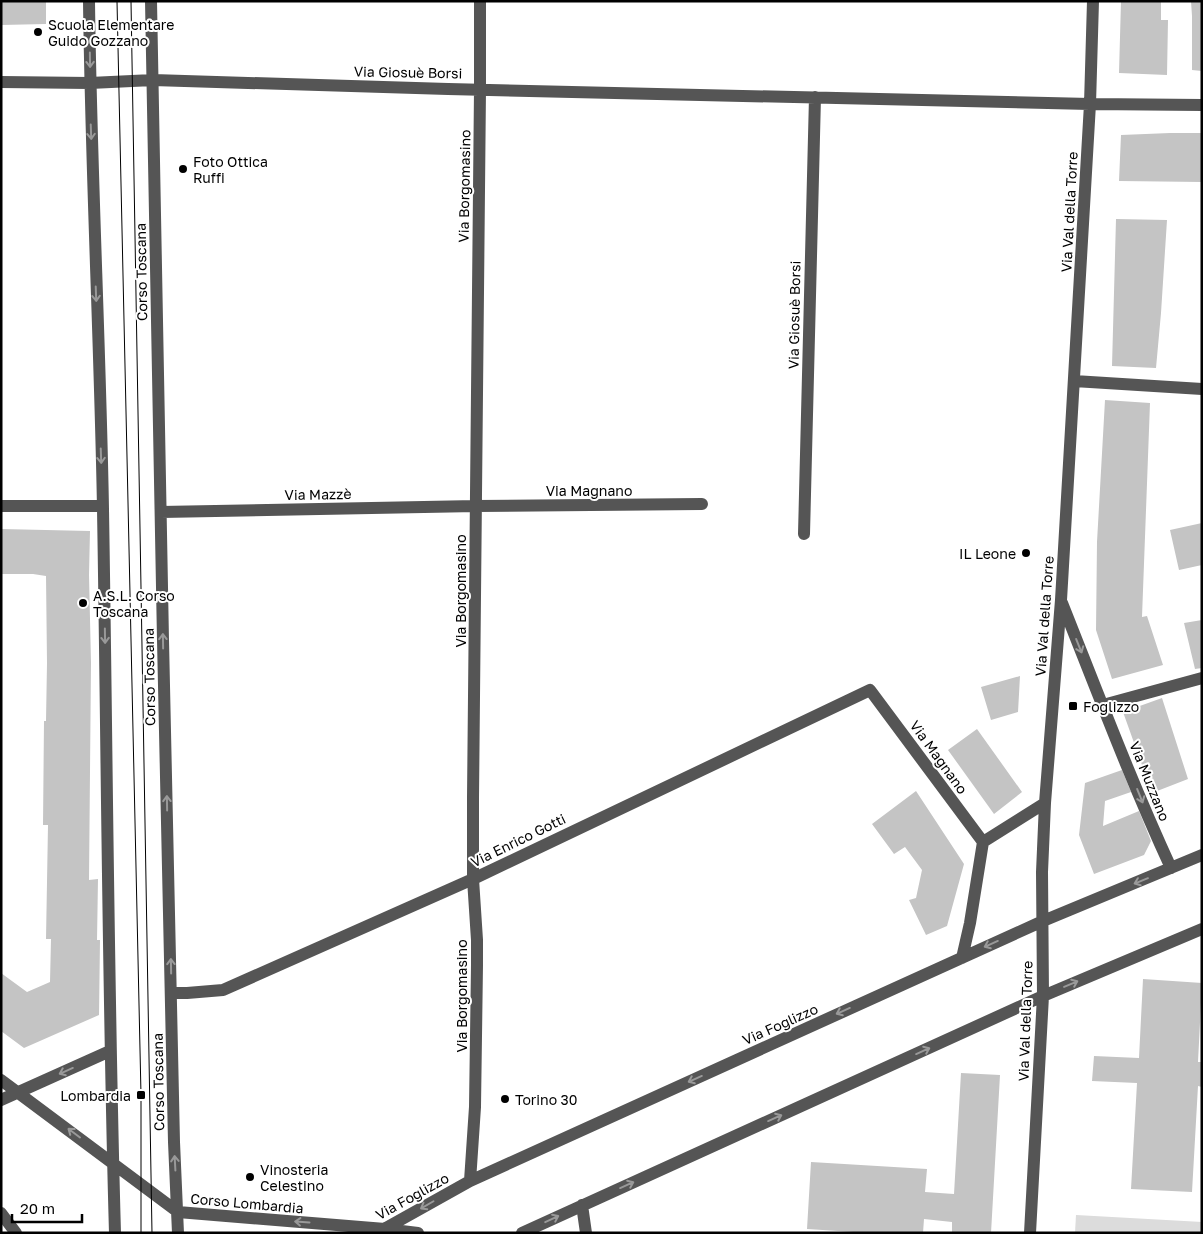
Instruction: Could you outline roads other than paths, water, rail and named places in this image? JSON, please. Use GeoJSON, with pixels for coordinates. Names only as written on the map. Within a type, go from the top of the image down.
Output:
{"type":"FeatureCollection","features":[{"type":"Feature","properties":{"kind":"street"},"geometry":{"type":"LineString","coordinates":[[89,1],[103,506],[110,1051],[115,1233]]}},
{"type":"Feature","properties":{"kind":"street","name":"Corso Toscana"},"geometry":{"type":"LineString","coordinates":[[151,1],[174,1142],[178,1233]]}},
{"type":"Feature","properties":{"kind":"street","name":"Via Borgomasino"},"geometry":{"type":"LineString","coordinates":[[470,1181],[475,1107],[477,965],[473,879],[480,1]]}},
{"type":"Feature","properties":{"kind":"street","name":"Via Val della Torre"},"geometry":{"type":"LineString","coordinates":[[1030,1233],[1043,996],[1042,872],[1045,803],[1061,600],[1090,104],[1093,1]]}},
{"type":"Feature","properties":{"kind":"street","name":"Via Giosuè Borsi"},"geometry":{"type":"LineString","coordinates":[[1,82],[90,83],[153,80],[438,89],[1202,105]]}},
{"type":"Feature","properties":{"kind":"street","name":"Via Giosuè Borsi"},"geometry":{"type":"LineString","coordinates":[[804,534],[814,97]]}},
{"type":"Feature","properties":{"kind":"street"},"geometry":{"type":"LineString","coordinates":[[1074,381],[1202,389]]}},
{"type":"Feature","properties":{"kind":"street","name":"Via Magnano"},"geometry":{"type":"LineString","coordinates":[[476,506],[702,504]]}},
{"type":"Feature","properties":{"kind":"street"},"geometry":{"type":"LineString","coordinates":[[1,506],[103,506]]}},
{"type":"Feature","properties":{"kind":"street","name":"Via Mazzè"},"geometry":{"type":"LineString","coordinates":[[161,512],[476,506]]}},
{"type":"Feature","properties":{"kind":"street","name":"Via Muzzano"},"geometry":{"type":"LineString","coordinates":[[1061,600],[1171,868]]}},
{"type":"Feature","properties":{"kind":"street"},"geometry":{"type":"LineString","coordinates":[[1103,705],[1202,678]]}},
{"type":"Feature","properties":{"kind":"street","name":"Via Magnano"},"geometry":{"type":"LineString","coordinates":[[870,690],[983,842]]}},
{"type":"Feature","properties":{"kind":"street","name":"Via Enrico Gotti"},"geometry":{"type":"LineString","coordinates":[[171,993],[223,990],[473,879],[870,690]]}},
{"type":"Feature","properties":{"kind":"street"},"geometry":{"type":"LineString","coordinates":[[962,958],[970,923],[983,842],[1045,803]]}},
{"type":"Feature","properties":{"kind":"street","name":"Via Foglizzo"},"geometry":{"type":"LineString","coordinates":[[381,1231],[470,1181],[1042,921],[1202,855]]}},
{"type":"Feature","properties":{"kind":"street"},"geometry":{"type":"LineString","coordinates":[[522,1233],[1043,996],[1202,928]]}},
{"type":"Feature","properties":{"kind":"street"},"geometry":{"type":"LineString","coordinates":[[1,1100],[110,1051]]}},
{"type":"Feature","properties":{"kind":"street","name":"Corso Lombardia"},"geometry":{"type":"LineString","coordinates":[[1,1080],[178,1212],[418,1233]]}},
{"type":"Feature","properties":{"kind":"street"},"geometry":{"type":"LineString","coordinates":[[582,1205],[586,1233]]}},
{"type":"Feature","properties":{"kind":"street"},"geometry":{"type":"LineString","coordinates":[[1,1213],[16,1233]]}},
{"type":"Feature","properties":{"kind":"tram line"},"geometry":{"type":"LineString","coordinates":[[117,1],[141,1095],[141,1233]]}},
{"type":"Feature","properties":{"kind":"tram line"},"geometry":{"type":"LineString","coordinates":[[131,1],[152,1233]]}},
{"type":"Feature","properties":{"kind":"place","name":"Scuola Elementare Guido Gozzano"},"geometry":{"type":"Point","coordinates":[38,32]}},
{"type":"Feature","properties":{"kind":"place","name":"Foto Ottica Ruffi"},"geometry":{"type":"Point","coordinates":[183,169]}},
{"type":"Feature","properties":{"kind":"place","name":"IL Leone"},"geometry":{"type":"Point","coordinates":[1026,553]}},
{"type":"Feature","properties":{"kind":"place","name":"A.S.L. Corso Toscana"},"geometry":{"type":"Point","coordinates":[83,603]}},
{"type":"Feature","properties":{"kind":"place","name":"Foglizzo"},"geometry":{"type":"Point","coordinates":[1073,706]}},
{"type":"Feature","properties":{"kind":"place","name":"Lombardia"},"geometry":{"type":"Point","coordinates":[141,1095]}},
{"type":"Feature","properties":{"kind":"place","name":"Torino 30"},"geometry":{"type":"Point","coordinates":[505,1099]}},
{"type":"Feature","properties":{"kind":"place","name":"Vinosteria Celestino"},"geometry":{"type":"Point","coordinates":[250,1177]}}]}
